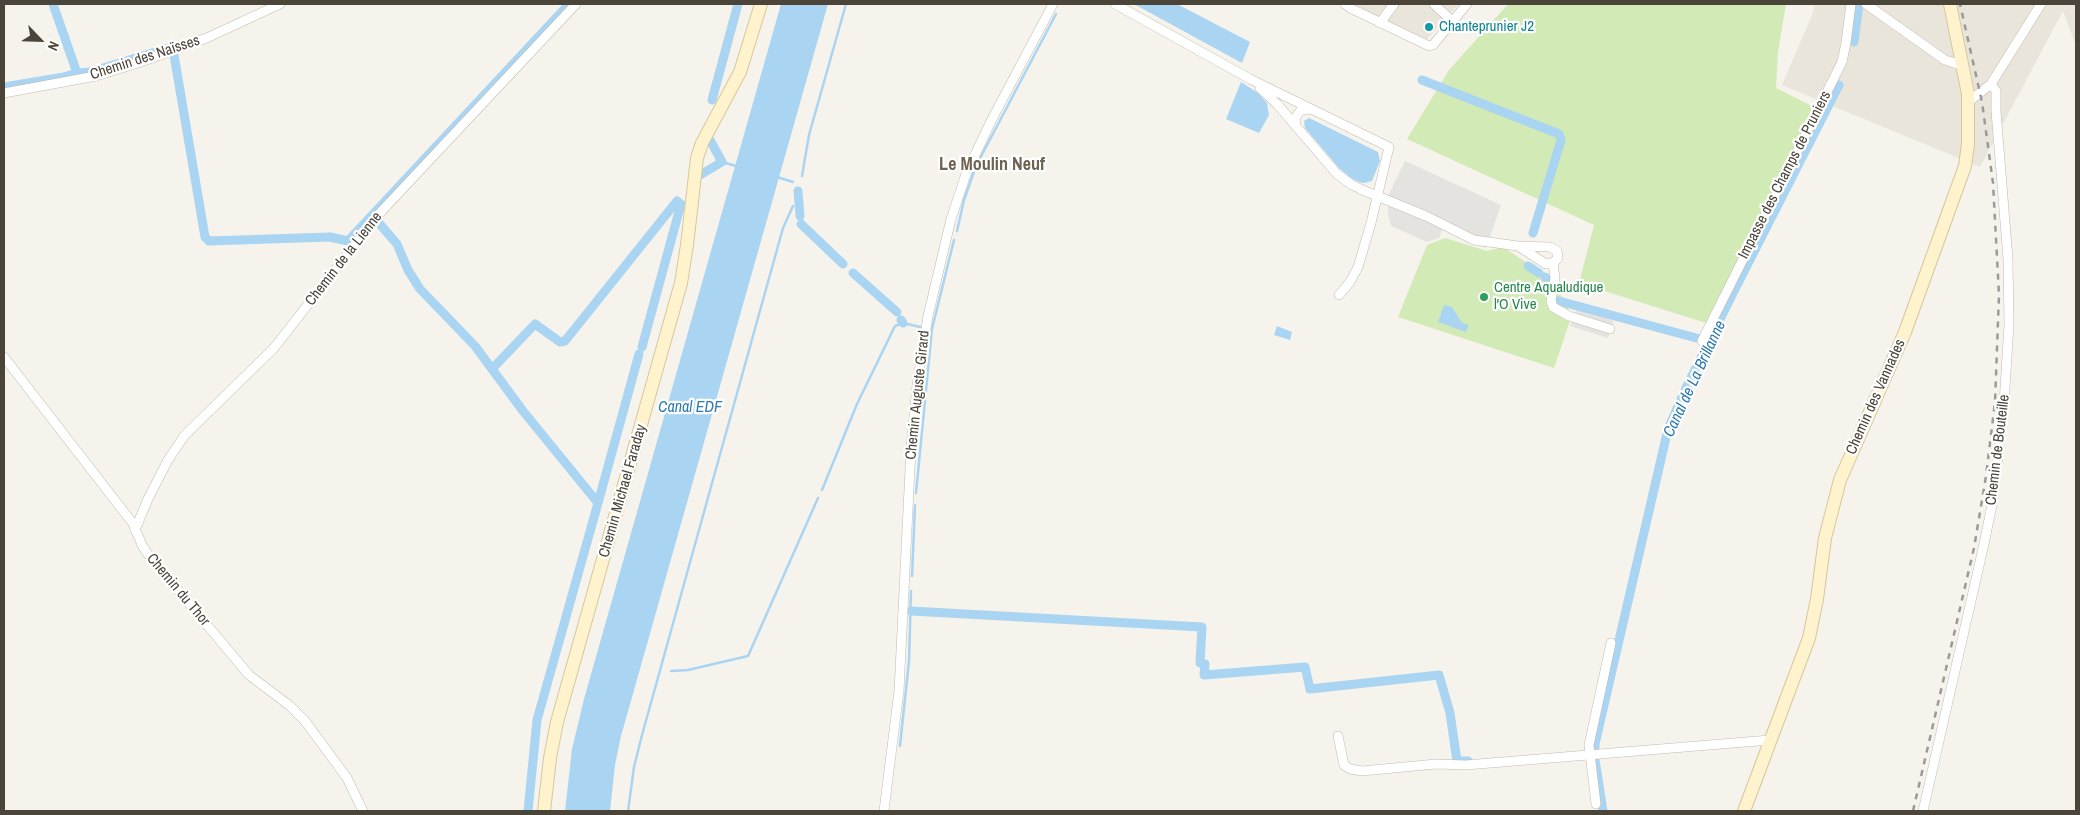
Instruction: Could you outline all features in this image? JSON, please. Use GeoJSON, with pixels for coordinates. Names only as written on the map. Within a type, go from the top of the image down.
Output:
{"type":"FeatureCollection","features":[{"type":"Feature","properties":{"kind":"street","name":"Chemin des Naïsses"},"geometry":{"type":"LineString","coordinates":[[4,93],[96,76],[140,62],[209,37],[280,4]]}},
{"type":"Feature","properties":{"kind":"street","name":"Chemin de la Lienne"},"geometry":{"type":"LineString","coordinates":[[135,530],[148,498],[185,435],[274,348],[378,215],[576,4]]}},
{"type":"Feature","properties":{"kind":"street","name":"Chemin Michael Faraday"},"geometry":{"type":"LineString","coordinates":[[544,811],[550,758],[557,722],[681,283],[696,158],[740,72],[761,4]]}},
{"type":"Feature","properties":{"kind":"street","name":"Chemin Auguste Girard"},"geometry":{"type":"LineString","coordinates":[[884,811],[899,690],[912,441],[917,385],[928,316],[950,223],[966,174],[991,121],[1053,4]]}},
{"type":"Feature","properties":{"kind":"street"},"geometry":{"type":"LineString","coordinates":[[1115,4],[1250,79],[1389,147],[1378,196],[1358,267],[1350,282],[1339,295]]}},
{"type":"Feature","properties":{"kind":"street"},"geometry":{"type":"LineString","coordinates":[[1345,4],[1380,23],[1430,46],[1433,45],[1467,4]]}},
{"type":"Feature","properties":{"kind":"street"},"geometry":{"type":"LineString","coordinates":[[1380,23],[1394,4]]}},
{"type":"Feature","properties":{"kind":"street"},"geometry":{"type":"LineString","coordinates":[[1434,4],[1452,21]]}},
{"type":"Feature","properties":{"kind":"street","name":"Impasse des Champs de Pruniers"},"geometry":{"type":"LineString","coordinates":[[1702,341],[1842,62],[1851,4]]}},
{"type":"Feature","properties":{"kind":"street"},"geometry":{"type":"LineString","coordinates":[[1866,4],[1945,60],[1963,66]]}},
{"type":"Feature","properties":{"kind":"street","name":"Chemin des Vannades"},"geometry":{"type":"LineString","coordinates":[[1744,811],[1809,638],[1818,599],[1825,538],[1840,480],[1904,332],[1963,172],[1968,144],[1968,102],[1963,66],[1950,4]]}},
{"type":"Feature","properties":{"kind":"street"},"geometry":{"type":"LineString","coordinates":[[1968,102],[1990,84],[2041,4]]}},
{"type":"Feature","properties":{"kind":"street"},"geometry":{"type":"LineString","coordinates":[[1250,79],[1270,97],[1337,174],[1360,189],[1426,216],[1474,240],[1518,246],[1553,248],[1557,251],[1558,257],[1553,264],[1555,278],[1551,300],[1554,307],[1569,316],[1610,329]]}},
{"type":"Feature","properties":{"kind":"street","name":"Chemin de Bouteille"},"geometry":{"type":"LineString","coordinates":[[1923,811],[1993,500],[2004,403],[2009,325],[2008,259],[1996,92],[1990,84]]}},
{"type":"Feature","properties":{"kind":"street"},"geometry":{"type":"LineString","coordinates":[[1296,126],[1295,118],[1300,110],[1305,108],[1312,110]]}},
{"type":"Feature","properties":{"kind":"street"},"geometry":{"type":"LineString","coordinates":[[1360,189],[1373,190],[1382,178]]}},
{"type":"Feature","properties":{"kind":"street"},"geometry":{"type":"LineString","coordinates":[[1518,246],[1544,263],[1553,264]]}},
{"type":"Feature","properties":{"kind":"street","name":"Chemin du Thor"},"geometry":{"type":"LineString","coordinates":[[4,358],[124,512],[135,530],[142,547],[150,557],[245,670],[290,706],[305,721],[347,778],[363,811]]}},
{"type":"Feature","properties":{"kind":"street"},"geometry":{"type":"LineString","coordinates":[[1596,804],[1589,756],[1591,730],[1612,643]]}},
{"type":"Feature","properties":{"kind":"street"},"geometry":{"type":"LineString","coordinates":[[1338,736],[1343,762],[1350,769],[1357,770],[1436,764],[1466,765],[1770,740]]}},
{"type":"Feature","properties":{"kind":"shaded area"},"geometry":{"type":"Polygon","coordinates":[[[1353,4],[1391,4],[1380,19],[1353,4]]]}},
{"type":"Feature","properties":{"kind":"shaded area"},"geometry":{"type":"Polygon","coordinates":[[[1397,4],[1420,4],[1423,6],[1426,4],[1459,4],[1427,39],[1385,21],[1397,4]]]}},
{"type":"Feature","properties":{"kind":"shaded area"},"geometry":{"type":"Polygon","coordinates":[[[1815,4],[2076,4],[2076,46],[2063,11],[1980,167],[1782,85],[1815,4]]]}},
{"type":"Feature","properties":{"kind":"shaded area"},"geometry":{"type":"Polygon","coordinates":[[[1405,161],[1501,205],[1486,248],[1442,230],[1439,238],[1427,242],[1391,226],[1388,214],[1388,196],[1405,161]]]}},
{"type":"Feature","properties":{"kind":"shaded area"},"geometry":{"type":"Polygon","coordinates":[[[1577,308],[1614,321],[1608,338],[1570,326],[1577,308]]]}},
{"type":"Feature","properties":{"kind":"green space"},"geometry":{"type":"Polygon","coordinates":[[[1508,4],[1786,4],[1778,52],[1776,88],[1816,108],[1706,323],[1579,283],[1594,225],[1407,139],[1449,70],[1508,4]]]}},
{"type":"Feature","properties":{"kind":"green space","name":"Centre Aqualudique l'O Vive"},"geometry":{"type":"Polygon","coordinates":[[[1445,238],[1487,251],[1503,247],[1552,280],[1572,315],[1554,368],[1398,317],[1427,245],[1445,238]]]}},
{"type":"Feature","properties":{"kind":"water","name":"Canal EDF"},"geometry":{"type":"Polygon","coordinates":[[[781,4],[828,4],[621,736],[615,765],[610,811],[565,811],[572,749],[584,699],[781,4]]]}},
{"type":"Feature","properties":{"kind":"water"},"geometry":{"type":"Polygon","coordinates":[[[1134,4],[1177,4],[1250,42],[1242,63],[1134,4]]]}},
{"type":"Feature","properties":{"kind":"water"},"geometry":{"type":"Polygon","coordinates":[[[1241,82],[1258,93],[1267,103],[1269,115],[1259,133],[1226,119],[1241,82]]]}},
{"type":"Feature","properties":{"kind":"water"},"geometry":{"type":"Polygon","coordinates":[[[1309,118],[1378,152],[1380,161],[1372,181],[1359,182],[1339,168],[1305,128],[1304,121],[1309,118]]]}},
{"type":"Feature","properties":{"kind":"water"},"geometry":{"type":"Polygon","coordinates":[[[1444,305],[1452,307],[1462,323],[1469,325],[1466,332],[1438,322],[1444,305]]]}},
{"type":"Feature","properties":{"kind":"water"},"geometry":{"type":"Polygon","coordinates":[[[1277,326],[1292,332],[1290,340],[1274,335],[1277,326]]]}},
{"type":"Feature","properties":{"kind":"waterway"},"geometry":{"type":"LineString","coordinates":[[53,4],[77,73],[90,72],[172,47]]}},
{"type":"Feature","properties":{"kind":"waterway"},"geometry":{"type":"LineString","coordinates":[[174,55],[205,237],[209,241],[330,237],[348,241],[569,4]]}},
{"type":"Feature","properties":{"kind":"waterway"},"geometry":{"type":"LineString","coordinates":[[712,100],[738,4]]}},
{"type":"Feature","properties":{"kind":"waterway"},"geometry":{"type":"LineString","coordinates":[[802,176],[809,135],[846,4]]}},
{"type":"Feature","properties":{"kind":"waterway","name":"Canal de La Brillanne"},"geometry":{"type":"LineString","coordinates":[[1854,42],[1859,4]]}},
{"type":"Feature","properties":{"kind":"waterway"},"geometry":{"type":"LineString","coordinates":[[957,231],[964,200],[976,166],[1056,14]]}},
{"type":"Feature","properties":{"kind":"waterway"},"geometry":{"type":"LineString","coordinates":[[4,87],[77,73]]}},
{"type":"Feature","properties":{"kind":"waterway","name":"Canal de La Brillanne"},"geometry":{"type":"LineString","coordinates":[[1422,80],[1559,134],[1561,140],[1533,233]]}},
{"type":"Feature","properties":{"kind":"waterway","name":"Canal de La Brillanne"},"geometry":{"type":"LineString","coordinates":[[1603,811],[1595,760],[1595,744],[1668,429],[1733,293],[1839,85]]}},
{"type":"Feature","properties":{"kind":"waterway"},"geometry":{"type":"LineString","coordinates":[[700,175],[722,162],[710,140]]}},
{"type":"Feature","properties":{"kind":"waterway"},"geometry":{"type":"LineString","coordinates":[[722,162],[736,166]]}},
{"type":"Feature","properties":{"kind":"waterway"},"geometry":{"type":"LineString","coordinates":[[777,177],[793,182]]}},
{"type":"Feature","properties":{"kind":"waterway"},"geometry":{"type":"LineString","coordinates":[[798,191],[800,216]]}},
{"type":"Feature","properties":{"kind":"waterway"},"geometry":{"type":"LineString","coordinates":[[493,368],[535,324],[560,342],[565,341],[677,201],[681,204],[642,347]]}},
{"type":"Feature","properties":{"kind":"waterway"},"geometry":{"type":"LineString","coordinates":[[628,811],[634,767],[642,735],[783,228],[793,206]]}},
{"type":"Feature","properties":{"kind":"waterway"},"geometry":{"type":"LineString","coordinates":[[378,222],[397,244],[408,270],[420,289],[475,346],[523,411],[598,503],[639,354]]}},
{"type":"Feature","properties":{"kind":"waterway"},"geometry":{"type":"LineString","coordinates":[[801,224],[843,264]]}},
{"type":"Feature","properties":{"kind":"waterway"},"geometry":{"type":"LineString","coordinates":[[916,493],[932,329],[954,240]]}},
{"type":"Feature","properties":{"kind":"waterway","name":"Canal de La Brillanne"},"geometry":{"type":"LineString","coordinates":[[1528,266],[1539,273]]}},
{"type":"Feature","properties":{"kind":"waterway"},"geometry":{"type":"LineString","coordinates":[[853,273],[897,312]]}},
{"type":"Feature","properties":{"kind":"waterway","name":"Canal de La Brillanne"},"geometry":{"type":"LineString","coordinates":[[1545,277],[1549,280]]}},
{"type":"Feature","properties":{"kind":"waterway","name":"Canal de La Brillanne"},"geometry":{"type":"LineString","coordinates":[[1559,301],[1700,339]]}},
{"type":"Feature","properties":{"kind":"waterway"},"geometry":{"type":"LineString","coordinates":[[822,490],[857,404],[895,326],[903,323],[920,327]]}},
{"type":"Feature","properties":{"kind":"waterway"},"geometry":{"type":"LineString","coordinates":[[671,671],[688,670],[748,656],[818,498]]}},
{"type":"Feature","properties":{"kind":"waterway"},"geometry":{"type":"LineString","coordinates":[[528,811],[537,720],[598,503]]}},
{"type":"Feature","properties":{"kind":"waterway"},"geometry":{"type":"LineString","coordinates":[[912,576],[915,505]]}},
{"type":"Feature","properties":{"kind":"waterway"},"geometry":{"type":"LineString","coordinates":[[900,746],[909,661],[911,591]]}},
{"type":"Feature","properties":{"kind":"waterway"},"geometry":{"type":"LineString","coordinates":[[911,611],[1202,627],[1200,663]]}},
{"type":"Feature","properties":{"kind":"waterway"},"geometry":{"type":"LineString","coordinates":[[1205,664],[1204,675],[1305,667],[1310,689],[1439,675],[1450,713],[1457,761],[1468,761]]}},
{"type":"Feature","properties":{"kind":"railway"},"geometry":{"type":"LineString","coordinates":[[1913,811],[1974,548],[1986,476],[1995,402],[1999,295],[1993,183],[1982,102],[1960,4]]}},
{"type":"Feature","properties":{"kind":"place","name":"Chanteprunier J2"},"geometry":{"type":"Point","coordinates":[1429,27]}},
{"type":"Feature","properties":{"kind":"place","name":"Centre Aqualudique l'O Vive"},"geometry":{"type":"Point","coordinates":[1484,297]}},
{"type":"Feature","properties":{"kind":"district","name":"Le Moulin Neuf"},"geometry":{"type":"Point","coordinates":[992,165]}}]}
